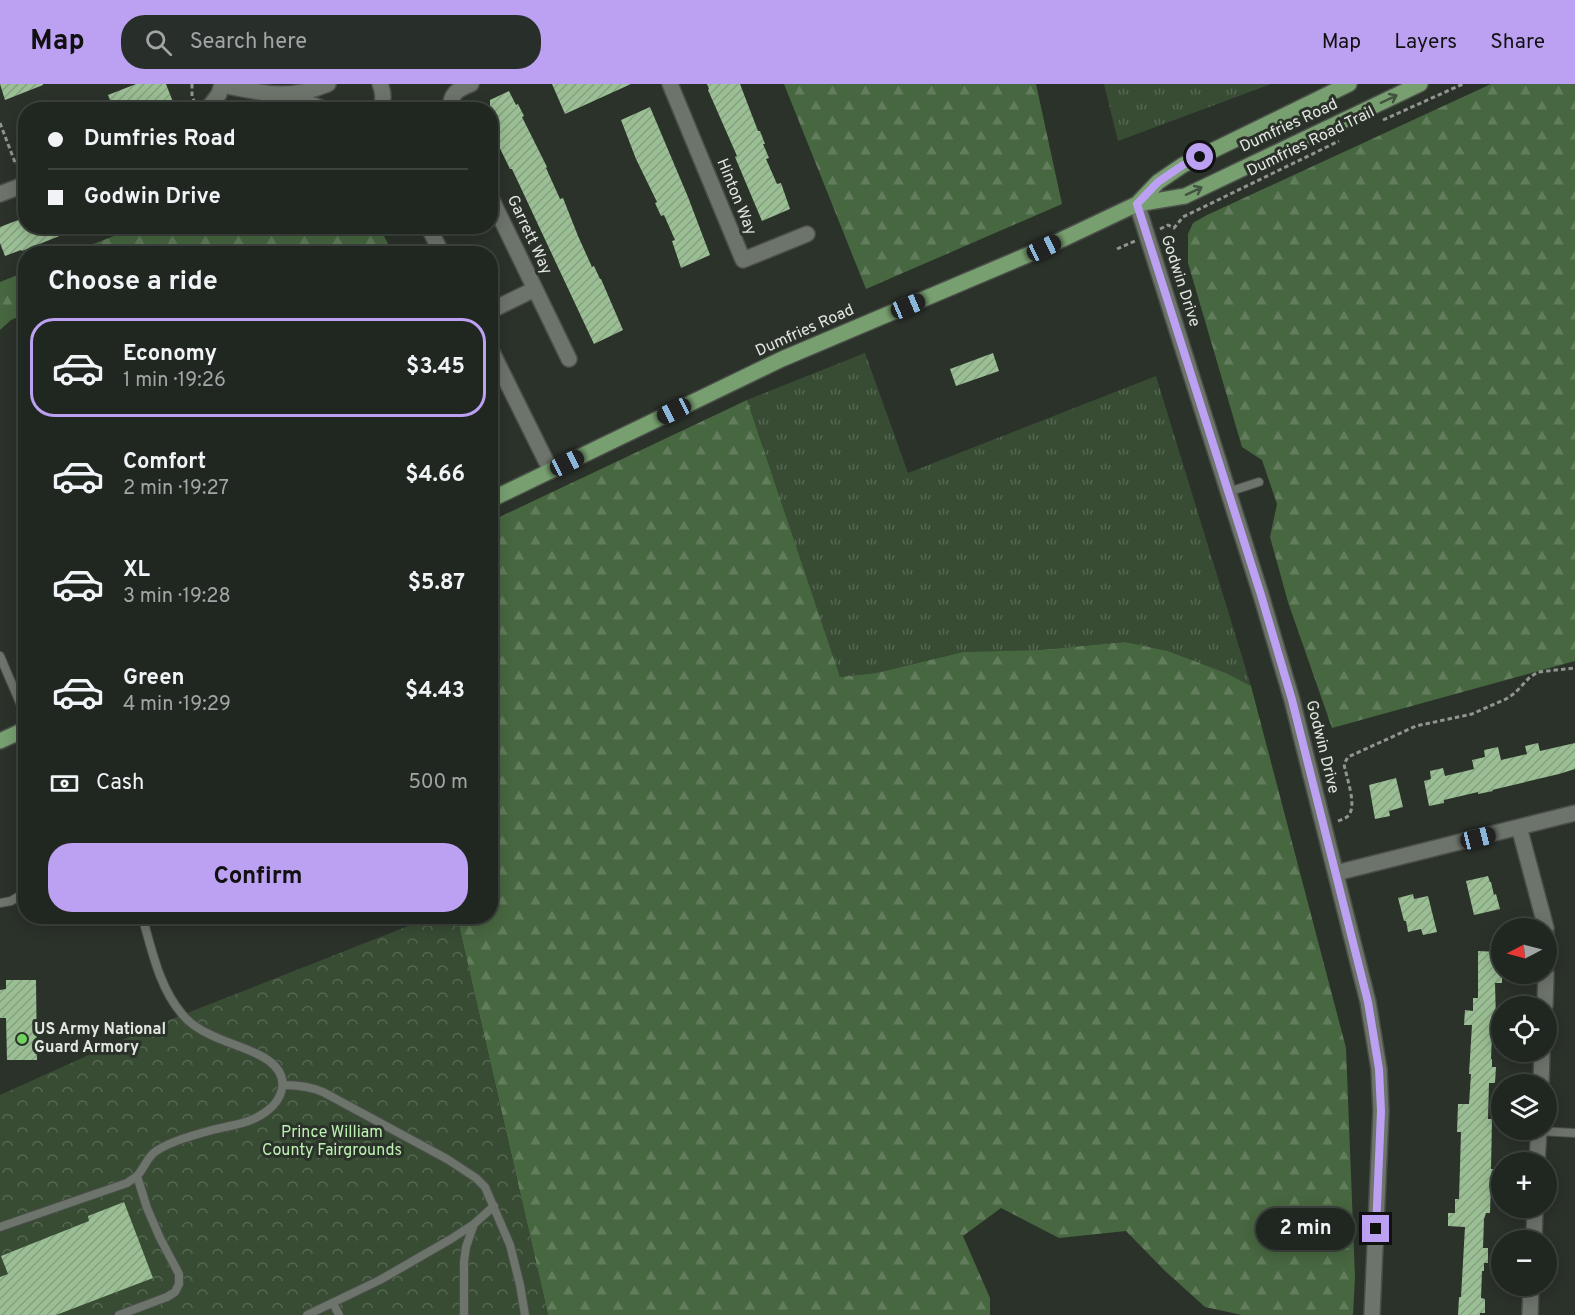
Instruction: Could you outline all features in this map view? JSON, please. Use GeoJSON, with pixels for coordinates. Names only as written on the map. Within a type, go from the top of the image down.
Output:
{"type":"FeatureCollection","features":[{"type":"Feature","properties":{"kind":"main road","name":"Dumfries Road"},"geometry":{"type":"LineString","coordinates":[[1137,204],[1158,182],[1183,165],[1349,84]]}},
{"type":"Feature","properties":{"kind":"main road","name":"Dumfries Road"},"geometry":{"type":"LineString","coordinates":[[498,496],[782,359],[1044,248],[1137,204],[1185,196],[1420,84]]}},
{"type":"Feature","properties":{"kind":"main road"},"geometry":{"type":"LineString","coordinates":[[0,741],[18,733]]}},
{"type":"Feature","properties":{"kind":"street"},"geometry":{"type":"LineString","coordinates":[[208,102],[219,94],[222,84],[286,95],[306,102]]}},
{"type":"Feature","properties":{"kind":"street"},"geometry":{"type":"LineString","coordinates":[[286,95],[309,91],[329,84]]}},
{"type":"Feature","properties":{"kind":"street"},"geometry":{"type":"LineString","coordinates":[[327,102],[329,84]]}},
{"type":"Feature","properties":{"kind":"street"},"geometry":{"type":"LineString","coordinates":[[381,96],[395,84]]}},
{"type":"Feature","properties":{"kind":"street"},"geometry":{"type":"LineString","coordinates":[[450,102],[454,93],[471,84]]}},
{"type":"Feature","properties":{"kind":"street","name":"Hinton Way"},"geometry":{"type":"LineString","coordinates":[[670,84],[743,260],[807,234]]}},
{"type":"Feature","properties":{"kind":"street"},"geometry":{"type":"LineString","coordinates":[[0,194],[18,187]]}},
{"type":"Feature","properties":{"kind":"street","name":"Godwin Drive"},"geometry":{"type":"LineString","coordinates":[[1137,204],[1292,700],[1368,1002],[1379,1069],[1381,1111],[1372,1315]]}},
{"type":"Feature","properties":{"kind":"street","name":"Garrett Way"},"geometry":{"type":"LineString","coordinates":[[498,213],[569,359]]}},
{"type":"Feature","properties":{"kind":"street","name":"Garrett Way"},"geometry":{"type":"LineString","coordinates":[[498,307],[535,290]]}},
{"type":"Feature","properties":{"kind":"street"},"geometry":{"type":"LineString","coordinates":[[498,364],[550,471]]}},
{"type":"Feature","properties":{"kind":"street"},"geometry":{"type":"LineString","coordinates":[[1336,873],[1575,813]]}},
{"type":"Feature","properties":{"kind":"street"},"geometry":{"type":"LineString","coordinates":[[1520,827],[1543,918]]}},
{"type":"Feature","properties":{"kind":"street"},"geometry":{"type":"LineString","coordinates":[[1530,1315],[1531,1296]]}},
{"type":"Feature","properties":{"kind":"lane"},"geometry":{"type":"LineString","coordinates":[[1228,492],[1259,482]]}},
{"type":"Feature","properties":{"kind":"lane"},"geometry":{"type":"LineString","coordinates":[[0,656],[18,698]]}},
{"type":"Feature","properties":{"kind":"lane"},"geometry":{"type":"LineString","coordinates":[[0,903],[18,897]]}},
{"type":"Feature","properties":{"kind":"lane"},"geometry":{"type":"LineString","coordinates":[[0,1227],[127,1183],[137,1176],[149,1156],[155,1151],[179,1140],[251,1121],[266,1112],[281,1095],[283,1085],[279,1070],[272,1062],[256,1053],[209,1035],[181,1013],[169,997],[162,982],[144,924]]}},
{"type":"Feature","properties":{"kind":"lane"},"geometry":{"type":"LineString","coordinates":[[283,1085],[299,1085],[323,1092],[447,1160],[481,1182],[510,1245],[525,1315]]}},
{"type":"Feature","properties":{"kind":"lane"},"geometry":{"type":"LineString","coordinates":[[1557,1132],[1575,1133]]}},
{"type":"Feature","properties":{"kind":"lane"},"geometry":{"type":"LineString","coordinates":[[119,1315],[167,1297],[179,1284],[179,1274],[147,1208],[137,1176]]}},
{"type":"Feature","properties":{"kind":"lane"},"geometry":{"type":"LineString","coordinates":[[307,1315],[380,1280],[451,1239],[474,1224],[494,1206]]}},
{"type":"Feature","properties":{"kind":"lane"},"geometry":{"type":"LineString","coordinates":[[464,1315],[464,1262],[466,1247],[474,1224]]}},
{"type":"Feature","properties":{"kind":"lane"},"geometry":{"type":"LineString","coordinates":[[333,1303],[339,1315]]}},
{"type":"Feature","properties":{"kind":"path"},"geometry":{"type":"LineString","coordinates":[[192,84],[192,96],[197,102]]}},
{"type":"Feature","properties":{"kind":"path","name":"Dumfries Road Trail"},"geometry":{"type":"LineString","coordinates":[[1379,122],[1463,84]]}},
{"type":"Feature","properties":{"kind":"path"},"geometry":{"type":"LineString","coordinates":[[0,123],[16,165],[18,164]]}},
{"type":"Feature","properties":{"kind":"path","name":"Dumfries Road Trail"},"geometry":{"type":"LineString","coordinates":[[1168,225],[1174,228],[1182,217],[1341,140]]}},
{"type":"Feature","properties":{"kind":"path"},"geometry":{"type":"LineString","coordinates":[[1338,821],[1349,815],[1352,810],[1352,798],[1344,764],[1348,757],[1416,726],[1472,714],[1506,699],[1538,672],[1575,668]]}},
{"type":"Feature","properties":{"kind":"green space"},"geometry":{"type":"Polygon","coordinates":[[[784,84],[1036,84],[1062,204],[866,289],[784,84]]]}},
{"type":"Feature","properties":{"kind":"green space"},"geometry":{"type":"Polygon","coordinates":[[[1104,84],[1271,84],[1118,141],[1104,84]]]}},
{"type":"Feature","properties":{"kind":"green space"},"geometry":{"type":"Polygon","coordinates":[[[1491,84],[1575,84],[1575,661],[1332,728],[1288,602],[1270,537],[1277,504],[1262,460],[1242,447],[1188,263],[1188,234],[1193,223],[1207,215],[1491,84]]]}},
{"type":"Feature","properties":{"kind":"green space"},"geometry":{"type":"Polygon","coordinates":[[[119,234],[383,234],[389,246],[88,246],[119,234]]]}},
{"type":"Feature","properties":{"kind":"green space"},"geometry":{"type":"Polygon","coordinates":[[[18,275],[18,317],[0,330],[0,282],[18,275]]]}},
{"type":"Feature","properties":{"kind":"green space"},"geometry":{"type":"Polygon","coordinates":[[[865,353],[908,473],[1156,376],[1251,686],[1226,673],[1168,651],[1125,642],[1040,650],[963,652],[876,673],[840,677],[747,400],[865,353]]]}},
{"type":"Feature","properties":{"kind":"green space"},"geometry":{"type":"Polygon","coordinates":[[[747,400],[840,677],[876,673],[963,652],[1040,650],[1125,642],[1168,651],[1226,673],[1251,686],[1346,1048],[1355,1277],[1353,1315],[1242,1315],[1205,1307],[1126,1231],[1059,1238],[1001,1208],[963,1236],[990,1298],[990,1315],[548,1315],[459,924],[498,924],[498,518],[747,400]]]}},
{"type":"Feature","properties":{"kind":"green space","name":"Prince William County Fairgrounds"},"geometry":{"type":"Polygon","coordinates":[[[413,924],[459,924],[548,1315],[0,1315],[0,1095],[144,1030],[413,924]]]}},
{"type":"Feature","properties":{"kind":"building"},"geometry":{"type":"Polygon","coordinates":[[[0,84],[43,84],[43,85],[5,100],[0,84]]]}},
{"type":"Feature","properties":{"kind":"building"},"geometry":{"type":"Polygon","coordinates":[[[136,84],[166,84],[173,102],[111,102],[108,95],[136,84]]]}},
{"type":"Feature","properties":{"kind":"building"},"geometry":{"type":"Polygon","coordinates":[[[552,84],[631,84],[565,114],[552,84]]]}},
{"type":"Feature","properties":{"kind":"building"},"geometry":{"type":"Polygon","coordinates":[[[707,84],[740,84],[765,144],[763,144],[769,158],[766,159],[777,184],[781,183],[790,209],[762,221],[707,84]]]}},
{"type":"Feature","properties":{"kind":"building"},"geometry":{"type":"Polygon","coordinates":[[[509,91],[516,105],[518,104],[560,199],[563,198],[592,267],[594,266],[601,279],[623,330],[594,344],[512,169],[498,144],[498,102],[490,102],[509,91]]]}},
{"type":"Feature","properties":{"kind":"building"},"geometry":{"type":"Polygon","coordinates":[[[650,107],[710,255],[681,268],[672,241],[675,240],[664,215],[661,216],[655,203],[657,202],[636,159],[621,120],[650,107]]]}},
{"type":"Feature","properties":{"kind":"building"},"geometry":{"type":"Polygon","coordinates":[[[18,220],[18,234],[64,234],[34,246],[18,246],[18,251],[5,256],[0,243],[0,227],[18,220]]]}},
{"type":"Feature","properties":{"kind":"building"},"geometry":{"type":"Polygon","coordinates":[[[993,353],[999,371],[956,386],[950,369],[993,353]]]}},
{"type":"Feature","properties":{"kind":"building"},"geometry":{"type":"Polygon","coordinates":[[[1538,743],[1540,751],[1575,743],[1575,769],[1493,791],[1444,800],[1444,803],[1429,806],[1424,781],[1431,779],[1430,771],[1443,768],[1445,776],[1474,769],[1472,760],[1485,757],[1484,750],[1498,747],[1501,760],[1527,754],[1525,746],[1538,743]]]}},
{"type":"Feature","properties":{"kind":"building"},"geometry":{"type":"Polygon","coordinates":[[[1396,778],[1403,807],[1389,811],[1390,816],[1375,819],[1369,785],[1396,778]]]}},
{"type":"Feature","properties":{"kind":"building"},"geometry":{"type":"Polygon","coordinates":[[[1488,876],[1500,909],[1474,915],[1466,881],[1488,876]]]}},
{"type":"Feature","properties":{"kind":"building"},"geometry":{"type":"Polygon","coordinates":[[[1413,894],[1414,899],[1428,896],[1437,932],[1423,935],[1421,929],[1408,932],[1398,898],[1413,894]]]}},
{"type":"Feature","properties":{"kind":"building"},"geometry":{"type":"Polygon","coordinates":[[[1478,951],[1491,952],[1491,984],[1495,984],[1495,996],[1491,996],[1491,1062],[1492,1067],[1496,1067],[1496,1074],[1491,1074],[1491,1083],[1489,1083],[1488,1119],[1491,1119],[1492,1140],[1490,1213],[1486,1213],[1484,1219],[1483,1248],[1488,1248],[1488,1263],[1484,1263],[1484,1271],[1482,1271],[1481,1298],[1485,1299],[1485,1313],[1458,1315],[1465,1227],[1448,1226],[1448,1213],[1455,1213],[1455,1199],[1459,1199],[1461,1132],[1457,1132],[1458,1104],[1469,1104],[1472,1025],[1464,1025],[1465,1010],[1473,1011],[1473,998],[1478,998],[1478,951]]]}},
{"type":"Feature","properties":{"kind":"building","name":"US Army National Guard Armory"},"geometry":{"type":"Polygon","coordinates":[[[6,980],[36,980],[37,1060],[7,1060],[6,1018],[0,1018],[0,990],[6,989],[6,980]]]}},
{"type":"Feature","properties":{"kind":"building"},"geometry":{"type":"Polygon","coordinates":[[[124,1202],[153,1278],[56,1315],[0,1315],[0,1277],[8,1274],[1,1256],[89,1221],[88,1216],[124,1202]]]}},
{"type":"Feature","properties":{"kind":"place","name":"US Army National Guard Armory"},"geometry":{"type":"Point","coordinates":[22,1039]}},
{"type":"Feature","properties":{"kind":"route"},"geometry":{"type":"LineString","coordinates":[[1200,157],[1183,165],[1158,182],[1137,204],[1292,700],[1368,1002],[1379,1069],[1381,1111],[1376,1229]]}}]}
